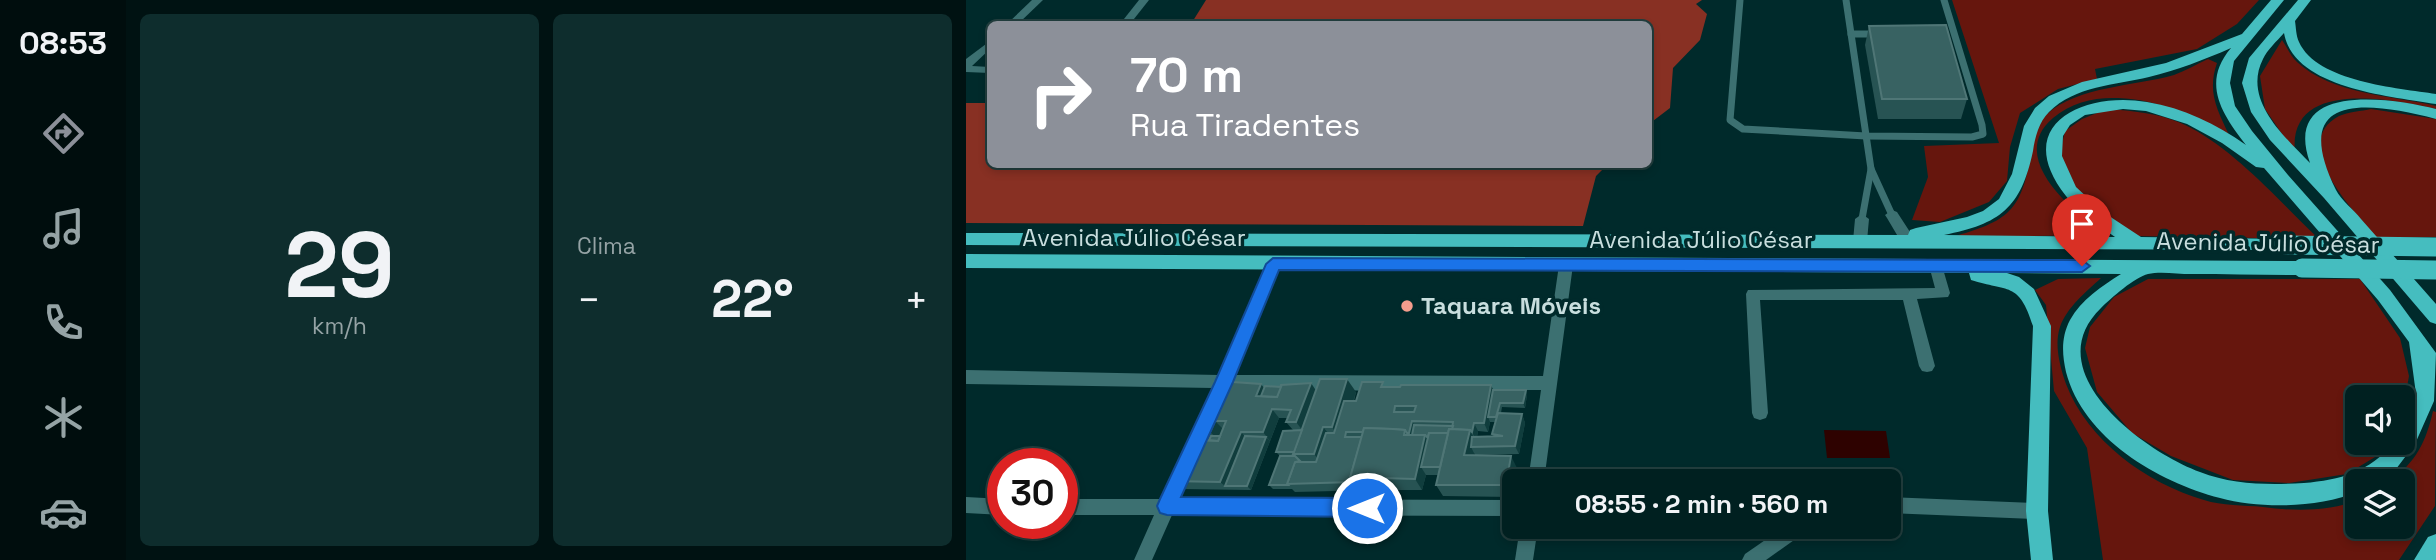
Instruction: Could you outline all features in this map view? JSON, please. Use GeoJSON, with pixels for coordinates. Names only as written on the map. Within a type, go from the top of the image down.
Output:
{"type":"FeatureCollection","features":[{"type":"Feature","properties":{"kind":"main road"},"geometry":{"type":"LineString","coordinates":[[2305,0],[2256,58],[2250,74],[2250,92],[2258,112],[2275,136],[2330,194],[2433,313]]}},
{"type":"Feature","properties":{"kind":"main road"},"geometry":{"type":"LineString","coordinates":[[2275,1],[2245,36],[2223,72],[2225,94],[2245,134],[2372,281],[2436,370]]}},
{"type":"Feature","properties":{"kind":"main road"},"geometry":{"type":"LineString","coordinates":[[2288,20],[2288,33],[2295,48],[2320,70],[2362,86],[2436,99]]}},
{"type":"Feature","properties":{"kind":"main road"},"geometry":{"type":"LineString","coordinates":[[1885,241],[1974,222],[1990,215],[2007,202],[2023,170],[2029,128],[2054,99],[2073,91],[2194,58],[2245,36]]}},
{"type":"Feature","properties":{"kind":"main road"},"geometry":{"type":"LineString","coordinates":[[2330,194],[2313,149],[2311,135],[2322,116],[2334,109],[2360,104],[2392,104],[2436,114]]}},
{"type":"Feature","properties":{"kind":"main road"},"geometry":{"type":"LineString","coordinates":[[2138,244],[2083,203],[2065,182],[2053,158],[2053,141],[2059,126],[2072,115],[2092,107],[2116,105],[2165,110],[2202,124],[2227,138],[2285,181]]}},
{"type":"Feature","properties":{"kind":"main road","name":"Avenida Júlio César"},"geometry":{"type":"LineString","coordinates":[[966,239],[1885,241],[2436,247]]}},
{"type":"Feature","properties":{"kind":"main road","name":"Avenida Júlio César"},"geometry":{"type":"LineString","coordinates":[[966,261],[2147,266],[2436,270]]}},
{"type":"Feature","properties":{"kind":"main road"},"geometry":{"type":"LineString","coordinates":[[1856,265],[1893,274],[1990,275],[2018,284],[2036,304],[2042,327],[2037,511],[2042,560]]}},
{"type":"Feature","properties":{"kind":"main road"},"geometry":{"type":"LineString","coordinates":[[2147,266],[2090,306],[2077,326],[2072,346],[2075,375],[2090,405],[2116,433],[2141,453],[2193,479],[2222,489],[2270,492],[2346,487],[2384,468],[2398,451],[2424,399],[2418,343]]}},
{"type":"Feature","properties":{"kind":"main road"},"geometry":{"type":"LineString","coordinates":[[2425,560],[2436,544]]}},
{"type":"Feature","properties":{"kind":"street"},"geometry":{"type":"LineString","coordinates":[[1015,21],[1038,0]]}},
{"type":"Feature","properties":{"kind":"street"},"geometry":{"type":"LineString","coordinates":[[1127,21],[1144,0]]}},
{"type":"Feature","properties":{"kind":"street"},"geometry":{"type":"LineString","coordinates":[[966,67],[987,47]]}},
{"type":"Feature","properties":{"kind":"street"},"geometry":{"type":"LineString","coordinates":[[966,67],[987,70]]}},
{"type":"Feature","properties":{"kind":"street"},"geometry":{"type":"LineString","coordinates":[[1892,215],[1905,236]]}},
{"type":"Feature","properties":{"kind":"street"},"geometry":{"type":"LineString","coordinates":[[1860,241],[1862,219]]}},
{"type":"Feature","properties":{"kind":"street"},"geometry":{"type":"LineString","coordinates":[[1143,560],[1224,382],[1273,264]]}},
{"type":"Feature","properties":{"kind":"street"},"geometry":{"type":"LineString","coordinates":[[1537,469],[1566,265]]}},
{"type":"Feature","properties":{"kind":"street"},"geometry":{"type":"LineString","coordinates":[[1760,414],[1754,293],[1944,293],[1938,273]]}},
{"type":"Feature","properties":{"kind":"street"},"geometry":{"type":"LineString","coordinates":[[1909,293],[1927,366]]}},
{"type":"Feature","properties":{"kind":"street"},"geometry":{"type":"LineString","coordinates":[[966,377],[1224,382],[1548,383]]}},
{"type":"Feature","properties":{"kind":"street"},"geometry":{"type":"LineString","coordinates":[[966,505],[987,506]]}},
{"type":"Feature","properties":{"kind":"street"},"geometry":{"type":"LineString","coordinates":[[1901,506],[2037,511]]}},
{"type":"Feature","properties":{"kind":"street"},"geometry":{"type":"LineString","coordinates":[[1078,507],[1502,508]]}},
{"type":"Feature","properties":{"kind":"street"},"geometry":{"type":"LineString","coordinates":[[1524,560],[1527,539]]}},
{"type":"Feature","properties":{"kind":"street"},"geometry":{"type":"LineString","coordinates":[[1751,560],[1781,539]]}},
{"type":"Feature","properties":{"kind":"lane"},"geometry":{"type":"LineString","coordinates":[[1740,0],[1730,120],[1743,129],[1866,136],[1972,137],[1983,134],[1944,0]]}},
{"type":"Feature","properties":{"kind":"lane"},"geometry":{"type":"LineString","coordinates":[[1846,0],[1871,169],[1892,215]]}},
{"type":"Feature","properties":{"kind":"lane"},"geometry":{"type":"LineString","coordinates":[[1851,34],[1889,34]]}},
{"type":"Feature","properties":{"kind":"lane"},"geometry":{"type":"LineString","coordinates":[[1941,34],[1954,34]]}},
{"type":"Feature","properties":{"kind":"lane"},"geometry":{"type":"LineString","coordinates":[[1862,219],[1871,169]]}},
{"type":"Feature","properties":{"kind":"shaded area"},"geometry":{"type":"Polygon","coordinates":[[[1206,0],[1702,0],[1696,4],[1707,14],[1700,40],[1673,68],[1670,108],[1652,122],[1652,21],[1193,21],[1206,0]]]}},
{"type":"Feature","properties":{"kind":"shaded area"},"geometry":{"type":"Polygon","coordinates":[[[1952,0],[2259,0],[2237,24],[2197,49],[2095,69],[2097,79],[2058,89],[2020,113],[2010,147],[2007,181],[1989,202],[1940,222],[1912,220],[1928,177],[1924,146],[1999,143],[1952,0]]]}},
{"type":"Feature","properties":{"kind":"shaded area"},"geometry":{"type":"Polygon","coordinates":[[[2282,40],[2297,62],[2328,81],[2345,88],[2436,106],[2436,109],[2370,99],[2324,103],[2307,113],[2297,129],[2295,153],[2265,109],[2260,76],[2282,40]]]}},
{"type":"Feature","properties":{"kind":"shaded area"},"geometry":{"type":"Polygon","coordinates":[[[2208,59],[2217,63],[2213,92],[2229,135],[2162,105],[2133,99],[2109,98],[2068,108],[2053,118],[2040,134],[2037,150],[2040,166],[2049,182],[2062,198],[2105,235],[1952,237],[1999,219],[2017,201],[2023,188],[2038,127],[2047,114],[2060,105],[2091,92],[2174,75],[2208,59]]]}},
{"type":"Feature","properties":{"kind":"shaded area"},"geometry":{"type":"Polygon","coordinates":[[[966,103],[987,103],[987,168],[1604,168],[1596,176],[1583,226],[966,223],[966,103]]]}},
{"type":"Feature","properties":{"kind":"shaded area"},"geometry":{"type":"Polygon","coordinates":[[[2107,109],[2161,116],[2181,123],[2208,138],[2258,179],[2319,239],[2135,236],[2091,205],[2073,185],[2059,156],[2065,131],[2082,119],[2107,109]]]}},
{"type":"Feature","properties":{"kind":"shaded area"},"geometry":{"type":"Polygon","coordinates":[[[2371,109],[2436,119],[2436,237],[2377,238],[2330,178],[2322,160],[2320,143],[2325,128],[2339,116],[2371,109]]]}},
{"type":"Feature","properties":{"kind":"shaded area"},"geometry":{"type":"Polygon","coordinates":[[[2101,278],[2072,306],[2063,320],[2058,334],[2058,348],[2066,384],[2076,405],[2104,441],[2122,457],[2161,483],[2218,503],[2311,510],[2345,504],[2345,539],[2413,539],[2399,560],[2103,560],[2087,448],[2054,391],[2046,305],[2035,290],[2058,279],[2101,278]]]}},
{"type":"Feature","properties":{"kind":"shaded area"},"geometry":{"type":"Polygon","coordinates":[[[2148,279],[2360,279],[2400,338],[2409,376],[2407,385],[2345,385],[2345,455],[2378,455],[2355,469],[2345,469],[2345,474],[2289,483],[2233,480],[2171,456],[2132,433],[2097,392],[2085,348],[2090,327],[2114,297],[2148,279]]]}},
{"type":"Feature","properties":{"kind":"shaded area"},"geometry":{"type":"Polygon","coordinates":[[[2433,411],[2436,412],[2435,506],[2415,536],[2415,469],[2404,469],[2423,442],[2433,411]]]}},
{"type":"Feature","properties":{"kind":"shaded area"},"geometry":{"type":"Polygon","coordinates":[[[1824,430],[1886,431],[1890,458],[1827,458],[1824,430]]]}},
{"type":"Feature","properties":{"kind":"building"},"geometry":{"type":"Polygon","coordinates":[[[1946,25],[1967,99],[1882,99],[1869,26],[1946,25]]]}},
{"type":"Feature","properties":{"kind":"building"},"geometry":{"type":"Polygon","coordinates":[[[1320,379],[1347,379],[1332,427],[1323,427],[1314,454],[1293,454],[1320,379]]]}},
{"type":"Feature","properties":{"kind":"building"},"geometry":{"type":"Polygon","coordinates":[[[1218,381],[1261,384],[1256,396],[1277,397],[1281,385],[1311,383],[1296,422],[1286,422],[1291,410],[1272,409],[1263,432],[1241,432],[1220,482],[1172,481],[1191,440],[1218,441],[1226,421],[1215,421],[1210,432],[1195,431],[1218,381]]]}},
{"type":"Feature","properties":{"kind":"building"},"geometry":{"type":"Polygon","coordinates":[[[1362,382],[1383,382],[1381,387],[1491,385],[1484,423],[1474,423],[1472,432],[1452,429],[1453,422],[1412,421],[1409,433],[1405,430],[1364,428],[1363,432],[1346,432],[1345,437],[1362,437],[1350,478],[1353,482],[1287,484],[1295,462],[1316,462],[1326,433],[1334,433],[1344,401],[1356,401],[1362,382]],[[1395,406],[1394,412],[1414,412],[1416,406],[1395,406]]]}},
{"type":"Feature","properties":{"kind":"building"},"geometry":{"type":"Polygon","coordinates":[[[1265,386],[1281,387],[1277,397],[1261,396],[1265,386]]]}},
{"type":"Feature","properties":{"kind":"building"},"geometry":{"type":"Polygon","coordinates":[[[1493,390],[1526,390],[1523,403],[1500,403],[1496,417],[1488,417],[1493,390]]]}},
{"type":"Feature","properties":{"kind":"building"},"geometry":{"type":"Polygon","coordinates":[[[1498,413],[1522,414],[1515,446],[1471,447],[1472,437],[1503,436],[1492,434],[1498,413]]]}},
{"type":"Feature","properties":{"kind":"building"},"geometry":{"type":"Polygon","coordinates":[[[1414,425],[1453,426],[1448,433],[1429,433],[1427,437],[1412,435],[1414,425]]]}},
{"type":"Feature","properties":{"kind":"building"},"geometry":{"type":"Polygon","coordinates":[[[1364,428],[1405,430],[1404,435],[1425,435],[1415,479],[1380,478],[1379,482],[1370,482],[1371,478],[1350,478],[1364,428]]]}},
{"type":"Feature","properties":{"kind":"building"},"geometry":{"type":"Polygon","coordinates":[[[1449,429],[1470,430],[1464,455],[1511,456],[1509,469],[1502,469],[1502,485],[1436,485],[1449,429]]]}},
{"type":"Feature","properties":{"kind":"building"},"geometry":{"type":"Polygon","coordinates":[[[1302,430],[1294,452],[1276,452],[1283,431],[1302,430]]]}},
{"type":"Feature","properties":{"kind":"building"},"geometry":{"type":"Polygon","coordinates":[[[1429,433],[1448,433],[1440,467],[1421,467],[1429,433]]]}},
{"type":"Feature","properties":{"kind":"building"},"geometry":{"type":"Polygon","coordinates":[[[1211,436],[1220,436],[1218,441],[1209,440],[1211,436]]]}},
{"type":"Feature","properties":{"kind":"building"},"geometry":{"type":"Polygon","coordinates":[[[1245,436],[1266,437],[1247,486],[1225,486],[1245,436]]]}},
{"type":"Feature","properties":{"kind":"building"},"geometry":{"type":"Polygon","coordinates":[[[1280,456],[1295,456],[1300,461],[1295,462],[1288,485],[1269,485],[1280,456]]]}},
{"type":"Feature","properties":{"kind":"place","name":"Taquara Móveis"},"geometry":{"type":"Point","coordinates":[1407,306]}},
{"type":"Feature","properties":{"kind":"route"},"geometry":{"type":"LineString","coordinates":[[1367,508],[1167,506],[1224,382],[1273,264],[2082,266]]}}]}
